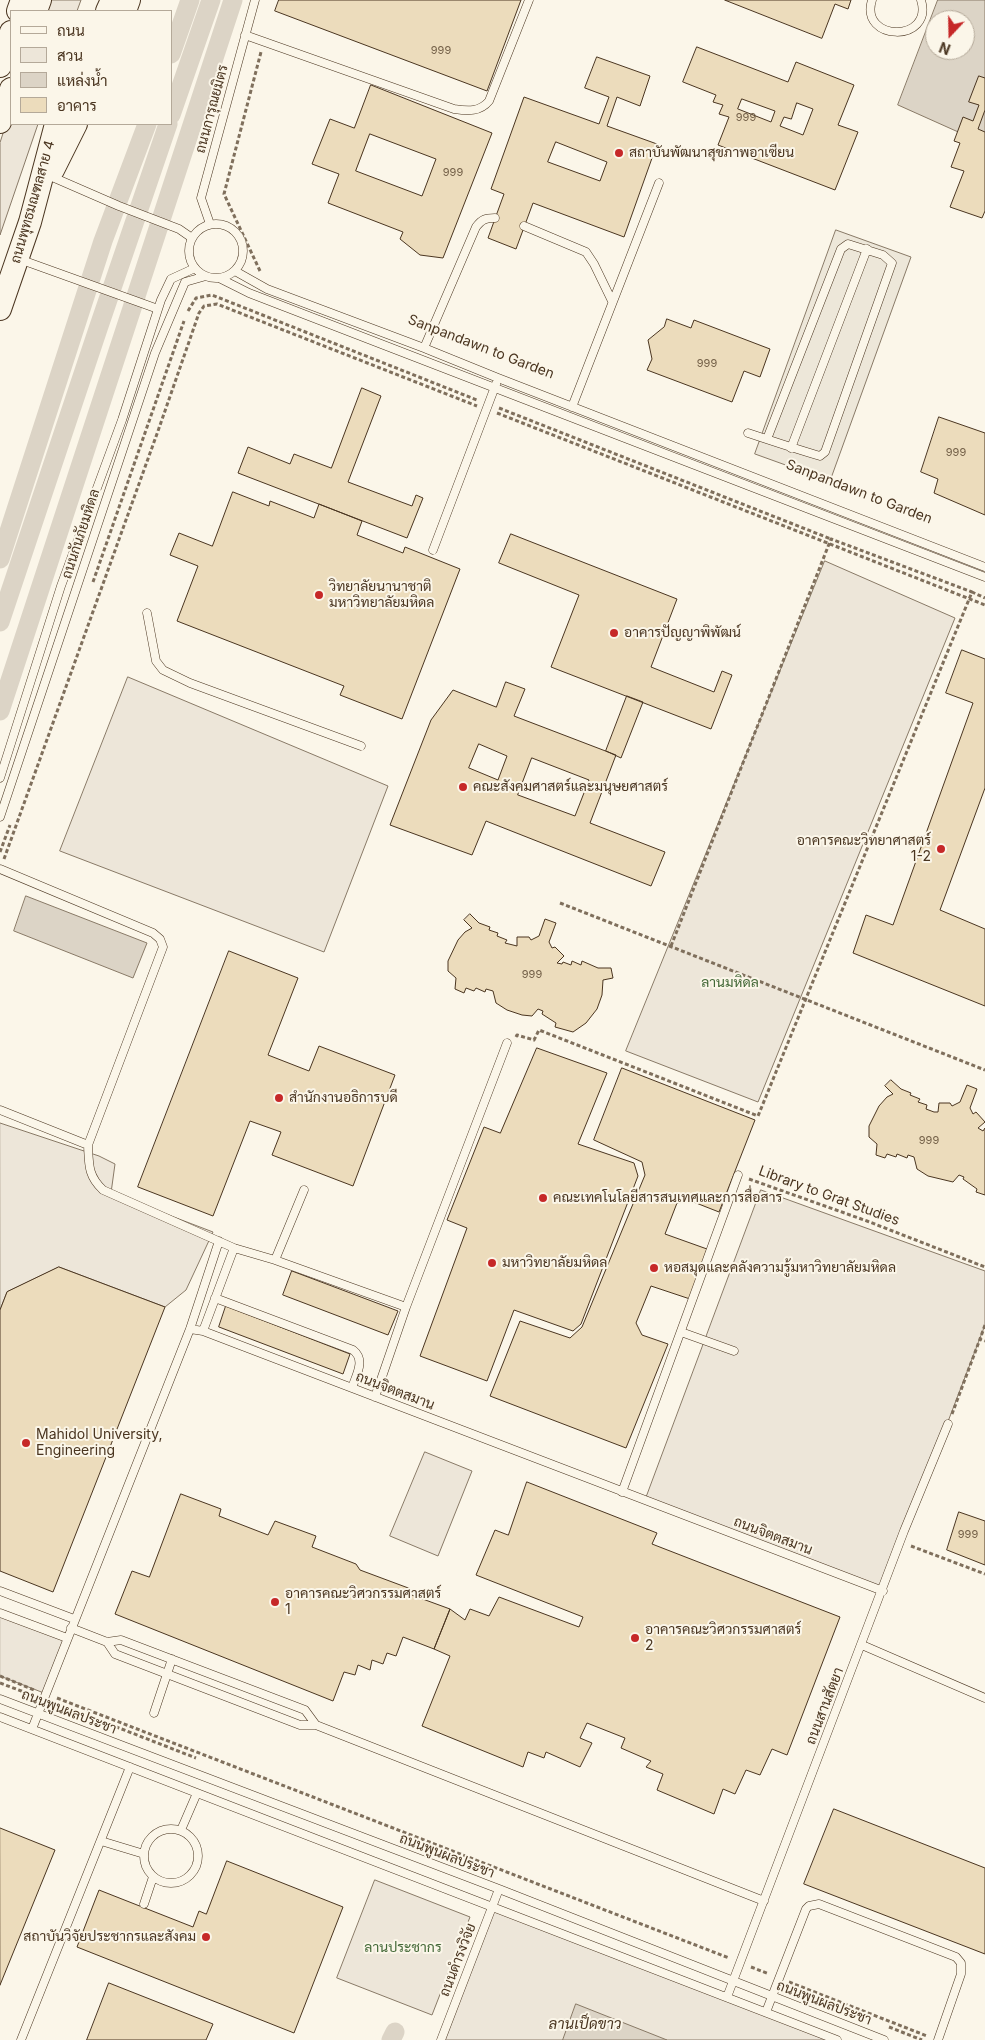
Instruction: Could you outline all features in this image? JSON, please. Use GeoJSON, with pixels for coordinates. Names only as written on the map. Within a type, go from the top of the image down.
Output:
{"type":"FeatureCollection","features":[{"type":"Feature","properties":{"kind":"main road"},"geometry":{"type":"LineString","coordinates":[[0,66],[10,35]]}},
{"type":"Feature","properties":{"kind":"main road"},"geometry":{"type":"LineString","coordinates":[[0,122],[10,91]]}},
{"type":"Feature","properties":{"kind":"main road","name":"ถนนพุทธมณฑลสาย 4"},"geometry":{"type":"LineString","coordinates":[[0,309],[30,222],[48,149],[57,125]]}},
{"type":"Feature","properties":{"kind":"main road"},"geometry":{"type":"LineString","coordinates":[[30,222],[76,125]]}},
{"type":"Feature","properties":{"kind":"lane","name":"ถนนการุณยมิตร"},"geometry":{"type":"LineString","coordinates":[[210,224],[201,198],[255,0]]}},
{"type":"Feature","properties":{"kind":"lane"},"geometry":{"type":"LineString","coordinates":[[245,35],[454,109],[477,110],[484,107],[489,101],[529,0]]}},
{"type":"Feature","properties":{"kind":"lane"},"geometry":{"type":"LineString","coordinates":[[872,0],[872,13],[875,21],[881,28],[896,33],[910,30],[916,25],[922,12],[921,0]]}},
{"type":"Feature","properties":{"kind":"lane"},"geometry":{"type":"LineString","coordinates":[[50,176],[119,206],[168,224],[192,238]]}},
{"type":"Feature","properties":{"kind":"lane"},"geometry":{"type":"LineString","coordinates":[[572,407],[659,183]]}},
{"type":"Feature","properties":{"kind":"lane"},"geometry":{"type":"LineString","coordinates":[[424,348],[476,227],[485,218],[495,218]]}},
{"type":"Feature","properties":{"kind":"lane"},"geometry":{"type":"LineString","coordinates":[[219,278],[234,271],[243,256],[240,238],[235,231],[228,226],[210,224],[202,227],[192,238],[188,251],[190,260],[195,268],[206,276],[219,278],[249,293],[985,577]]}},
{"type":"Feature","properties":{"kind":"lane"},"geometry":{"type":"LineString","coordinates":[[524,226],[586,252],[612,301]]}},
{"type":"Feature","properties":{"kind":"lane"},"geometry":{"type":"LineString","coordinates":[[748,433],[790,448],[820,456],[825,452],[892,263],[883,255],[848,244],[839,254],[767,439]]}},
{"type":"Feature","properties":{"kind":"lane"},"geometry":{"type":"LineString","coordinates":[[790,448],[866,249]]}},
{"type":"Feature","properties":{"kind":"lane"},"geometry":{"type":"LineString","coordinates":[[18,259],[158,309]]}},
{"type":"Feature","properties":{"kind":"lane","name":"ถนนกันภัยมหิดล"},"geometry":{"type":"LineString","coordinates":[[0,778],[61,586],[122,420],[158,309],[171,279],[195,268]]}},
{"type":"Feature","properties":{"kind":"lane"},"geometry":{"type":"LineString","coordinates":[[234,271],[267,289],[424,348],[985,567]]}},
{"type":"Feature","properties":{"kind":"lane","name":"ถนนกันภัยมหิดล"},"geometry":{"type":"LineString","coordinates":[[0,817],[155,354],[185,282],[206,276]]}},
{"type":"Feature","properties":{"kind":"lane"},"geometry":{"type":"LineString","coordinates":[[433,550],[498,378]]}},
{"type":"Feature","properties":{"kind":"lane"},"geometry":{"type":"LineString","coordinates":[[148,613],[156,660],[163,670],[190,683],[361,746]]}},
{"type":"Feature","properties":{"kind":"lane"},"geometry":{"type":"LineString","coordinates":[[0,869],[154,933],[160,939],[163,947],[88,1145],[89,1166],[94,1181],[103,1190],[234,1248],[276,1260],[406,1307]]}},
{"type":"Feature","properties":{"kind":"lane"},"geometry":{"type":"LineString","coordinates":[[375,1397],[406,1307],[511,1044]]}},
{"type":"Feature","properties":{"kind":"lane"},"geometry":{"type":"LineString","coordinates":[[0,1110],[88,1145]]}},
{"type":"Feature","properties":{"kind":"lane"},"geometry":{"type":"LineString","coordinates":[[622,1492],[738,1175]]}},
{"type":"Feature","properties":{"kind":"lane"},"geometry":{"type":"LineString","coordinates":[[276,1260],[304,1190]]}},
{"type":"Feature","properties":{"kind":"lane"},"geometry":{"type":"LineString","coordinates":[[32,1729],[44,1693],[190,1329],[218,1241]]}},
{"type":"Feature","properties":{"kind":"lane"},"geometry":{"type":"LineString","coordinates":[[203,1331],[234,1248]]}},
{"type":"Feature","properties":{"kind":"lane"},"geometry":{"type":"LineString","coordinates":[[215,1298],[353,1350],[359,1354],[361,1362],[352,1388]]}},
{"type":"Feature","properties":{"kind":"lane","name":"ถนนจิตตสมาน"},"geometry":{"type":"LineString","coordinates":[[190,1329],[203,1331],[883,1591]]}},
{"type":"Feature","properties":{"kind":"lane"},"geometry":{"type":"LineString","coordinates":[[680,1332],[734,1351]]}},
{"type":"Feature","properties":{"kind":"lane","name":"ถนนสานสัตยา"},"geometry":{"type":"LineString","coordinates":[[727,1997],[948,1424]]}},
{"type":"Feature","properties":{"kind":"lane"},"geometry":{"type":"LineString","coordinates":[[0,1591],[74,1619]]}},
{"type":"Feature","properties":{"kind":"lane"},"geometry":{"type":"LineString","coordinates":[[0,1613],[67,1638]]}},
{"type":"Feature","properties":{"kind":"lane"},"geometry":{"type":"LineString","coordinates":[[71,1628],[107,1642],[121,1640],[305,1710],[316,1725]]}},
{"type":"Feature","properties":{"kind":"lane"},"geometry":{"type":"LineString","coordinates":[[107,1642],[115,1654],[300,1725],[316,1725],[764,1901]]}},
{"type":"Feature","properties":{"kind":"lane"},"geometry":{"type":"LineString","coordinates":[[862,1645],[985,1698]]}},
{"type":"Feature","properties":{"kind":"lane"},"geometry":{"type":"LineString","coordinates":[[154,1713],[172,1659]]}},
{"type":"Feature","properties":{"kind":"lane","name":"ถนนพูนผลประชา"},"geometry":{"type":"LineString","coordinates":[[0,1699],[499,1889],[884,2040]]}},
{"type":"Feature","properties":{"kind":"lane"},"geometry":{"type":"LineString","coordinates":[[0,1717],[837,2040]]}},
{"type":"Feature","properties":{"kind":"lane"},"geometry":{"type":"LineString","coordinates":[[21,2040],[130,1767]]}},
{"type":"Feature","properties":{"kind":"lane"},"geometry":{"type":"LineString","coordinates":[[181,1830],[196,1793]]}},
{"type":"Feature","properties":{"kind":"lane"},"geometry":{"type":"LineString","coordinates":[[164,1829],[181,1830],[192,1838],[198,1850],[197,1864],[194,1870],[190,1876],[179,1882],[165,1883],[153,1877],[146,1867],[144,1854],[150,1838],[164,1829]]}},
{"type":"Feature","properties":{"kind":"lane"},"geometry":{"type":"LineString","coordinates":[[101,1841],[144,1854]]}},
{"type":"Feature","properties":{"kind":"lane"},"geometry":{"type":"LineString","coordinates":[[144,1904],[153,1877]]}},
{"type":"Feature","properties":{"kind":"lane","name":"ถนนดำรงวิจัย"},"geometry":{"type":"LineString","coordinates":[[441,2040],[499,1889]]}},
{"type":"Feature","properties":{"kind":"lane"},"geometry":{"type":"LineString","coordinates":[[766,2012],[806,1909],[813,1904],[830,1908],[956,1957],[962,1968],[938,2040]]}},
{"type":"Feature","properties":{"kind":"path"},"geometry":{"type":"LineString","coordinates":[[264,42],[224,194],[264,279]]}},
{"type":"Feature","properties":{"kind":"path"},"geometry":{"type":"LineString","coordinates":[[92,587],[187,312],[196,298],[212,295],[487,407]]}},
{"type":"Feature","properties":{"kind":"path"},"geometry":{"type":"LineString","coordinates":[[0,869],[199,313],[204,306],[217,304],[487,407],[830,541],[985,605]]}},
{"type":"Feature","properties":{"kind":"path"},"geometry":{"type":"LineString","coordinates":[[830,541],[985,598]]}},
{"type":"Feature","properties":{"kind":"path"},"geometry":{"type":"LineString","coordinates":[[671,946],[830,541]]}},
{"type":"Feature","properties":{"kind":"path"},"geometry":{"type":"LineString","coordinates":[[511,1044],[517,1035],[534,1040],[538,1030],[758,1116],[972,592]]}},
{"type":"Feature","properties":{"kind":"path"},"geometry":{"type":"LineString","coordinates":[[0,852],[12,819]]}},
{"type":"Feature","properties":{"kind":"path"},"geometry":{"type":"LineString","coordinates":[[560,903],[985,1070]]}},
{"type":"Feature","properties":{"kind":"path","name":"Library to Grat Studies"},"geometry":{"type":"LineString","coordinates":[[738,1175],[867,1221],[985,1267]]}},
{"type":"Feature","properties":{"kind":"path"},"geometry":{"type":"LineString","coordinates":[[948,1424],[985,1325]]}},
{"type":"Feature","properties":{"kind":"path"},"geometry":{"type":"LineString","coordinates":[[980,1339],[985,1341]]}},
{"type":"Feature","properties":{"kind":"path"},"geometry":{"type":"LineString","coordinates":[[901,1542],[985,1574]]}},
{"type":"Feature","properties":{"kind":"path"},"geometry":{"type":"LineString","coordinates":[[0,1676],[927,2036]]}},
{"type":"Feature","properties":{"kind":"green space"},"geometry":{"type":"Polygon","coordinates":[[[47,0],[81,0],[77,10],[43,10],[47,0]]]}},
{"type":"Feature","properties":{"kind":"green space"},"geometry":{"type":"Polygon","coordinates":[[[10,112],[10,125],[38,125],[0,235],[0,143],[10,112]]]}},
{"type":"Feature","properties":{"kind":"green space","name":"ลานมหิดล"},"geometry":{"type":"Polygon","coordinates":[[[825,561],[955,618],[758,1102],[626,1051],[825,561]]]}},
{"type":"Feature","properties":{"kind":"green space"},"geometry":{"type":"Polygon","coordinates":[[[128,677],[388,786],[324,952],[60,851],[128,677]]]}},
{"type":"Feature","properties":{"kind":"green space"},"geometry":{"type":"Polygon","coordinates":[[[0,1123],[99,1156],[115,1164],[111,1193],[213,1232],[186,1290],[165,1307],[59,1267],[7,1292],[0,1310],[0,1123]]]}},
{"type":"Feature","properties":{"kind":"green space"},"geometry":{"type":"Polygon","coordinates":[[[761,1190],[985,1271],[985,1325],[883,1591],[645,1501],[761,1190]]]}},
{"type":"Feature","properties":{"kind":"green space"},"geometry":{"type":"Polygon","coordinates":[[[425,1452],[472,1471],[438,1556],[390,1536],[425,1452]]]}},
{"type":"Feature","properties":{"kind":"green space"},"geometry":{"type":"Polygon","coordinates":[[[0,1612],[67,1638],[44,1693],[0,1676],[0,1612]]]}},
{"type":"Feature","properties":{"kind":"green space","name":"ลานประชากร"},"geometry":{"type":"Polygon","coordinates":[[[375,1880],[470,1917],[432,2015],[337,1978],[375,1880]]]}},
{"type":"Feature","properties":{"kind":"green space"},"geometry":{"type":"Polygon","coordinates":[[[492,1906],[837,2040],[441,2040],[492,1906]]]}},
{"type":"Feature","properties":{"kind":"shaded area"},"geometry":{"type":"Polygon","coordinates":[[[836,230],[911,257],[830,481],[755,454],[836,230]]]}},
{"type":"Feature","properties":{"kind":"water"},"geometry":{"type":"Polygon","coordinates":[[[938,0],[985,0],[985,144],[898,105],[925,34],[925,60],[975,60],[975,10],[934,10],[938,0]]]}},
{"type":"Feature","properties":{"kind":"water"},"geometry":{"type":"Polygon","coordinates":[[[26,896],[147,943],[133,978],[14,931],[26,896]]]}},
{"type":"Feature","properties":{"kind":"water","name":"ลานเป็ดขาว"},"geometry":{"type":"Polygon","coordinates":[[[576,2004],[667,2040],[563,2040],[576,2004]]]}},
{"type":"Feature","properties":{"kind":"building"},"geometry":{"type":"Polygon","coordinates":[[[279,0],[521,0],[487,91],[275,11],[279,0]]]}},
{"type":"Feature","properties":{"kind":"building"},"geometry":{"type":"Polygon","coordinates":[[[725,0],[851,0],[848,9],[835,4],[822,38],[725,0]]]}},
{"type":"Feature","properties":{"kind":"building"},"geometry":{"type":"Polygon","coordinates":[[[697,47],[788,82],[796,62],[854,85],[838,125],[858,132],[835,190],[718,145],[729,117],[719,114],[723,105],[713,102],[716,95],[683,82],[697,47]],[[742,99],[738,109],[771,122],[775,111],[742,99]],[[797,103],[791,119],[784,117],[780,126],[803,135],[813,109],[797,103]]]}},
{"type":"Feature","properties":{"kind":"building","name":"สถาบันพัฒนาสุขภาพอาเซียน"},"geometry":{"type":"Polygon","coordinates":[[[597,57],[650,76],[640,106],[617,97],[607,126],[657,144],[624,237],[533,203],[516,249],[488,238],[504,194],[491,189],[524,97],[599,124],[609,97],[585,88],[597,57]],[[556,142],[548,162],[600,181],[607,162],[556,142]]]}},
{"type":"Feature","properties":{"kind":"building"},"geometry":{"type":"Polygon","coordinates":[[[979,76],[985,78],[985,110],[978,129],[985,132],[985,211],[982,218],[950,207],[964,171],[951,167],[960,143],[954,141],[963,117],[973,121],[979,105],[969,102],[979,76]]]}},
{"type":"Feature","properties":{"kind":"building"},"geometry":{"type":"Polygon","coordinates":[[[371,85],[492,133],[443,258],[420,255],[400,239],[403,232],[328,203],[339,174],[312,164],[330,119],[354,128],[371,85]],[[370,134],[356,171],[422,196],[436,159],[370,134]]]}},
{"type":"Feature","properties":{"kind":"building"},"geometry":{"type":"Polygon","coordinates":[[[667,319],[691,328],[694,320],[770,349],[760,377],[744,371],[732,402],[647,370],[652,359],[648,340],[664,327],[667,319]]]}},
{"type":"Feature","properties":{"kind":"building"},"geometry":{"type":"Polygon","coordinates":[[[362,388],[381,396],[348,482],[412,506],[416,495],[423,498],[407,538],[238,473],[248,447],[290,464],[294,454],[331,468],[362,388]]]}},
{"type":"Feature","properties":{"kind":"building"},"geometry":{"type":"Polygon","coordinates":[[[939,417],[985,433],[985,515],[934,493],[938,479],[921,472],[939,417]]]}},
{"type":"Feature","properties":{"kind":"building","name":"วิทยาลัยนานาชาติ มหาวิทยาลัยมหิดล"},"geometry":{"type":"Polygon","coordinates":[[[233,492],[269,506],[270,501],[314,518],[319,504],[362,521],[357,535],[403,553],[405,547],[460,569],[402,719],[340,695],[344,686],[177,621],[198,566],[170,555],[179,533],[212,546],[233,492]]]}},
{"type":"Feature","properties":{"kind":"building","name":"อาคารปัญญาพิพัฒน์"},"geometry":{"type":"Polygon","coordinates":[[[511,534],[677,599],[651,667],[714,692],[722,671],[732,675],[711,729],[551,667],[579,595],[499,563],[511,534]]]}},
{"type":"Feature","properties":{"kind":"building","name":"อาคารคณะวิทยาศาสตร์ 1-2"},"geometry":{"type":"Polygon","coordinates":[[[962,650],[985,659],[985,788],[940,910],[985,929],[985,1006],[853,953],[866,915],[893,925],[973,703],[946,693],[962,650]]]}},
{"type":"Feature","properties":{"kind":"building","name":"คณะสังคมศาสตร์และมนุษยศาสตร์"},"geometry":{"type":"Polygon","coordinates":[[[506,682],[525,689],[514,716],[616,755],[590,823],[665,852],[651,886],[486,821],[472,855],[390,825],[431,720],[453,690],[496,707],[506,682]],[[479,744],[469,768],[498,780],[507,756],[479,744]],[[532,758],[518,795],[575,816],[589,780],[532,758]]]}},
{"type":"Feature","properties":{"kind":"building"},"geometry":{"type":"Polygon","coordinates":[[[627,696],[643,702],[621,758],[606,751],[627,696]]]}},
{"type":"Feature","properties":{"kind":"building"},"geometry":{"type":"Polygon","coordinates":[[[470,914],[479,923],[490,927],[489,930],[498,933],[497,936],[507,940],[505,943],[517,946],[517,937],[529,937],[531,940],[539,936],[545,919],[556,923],[549,942],[552,948],[555,947],[564,956],[557,963],[562,964],[563,962],[571,965],[572,961],[581,965],[582,961],[598,968],[611,968],[613,978],[603,980],[602,995],[597,1009],[586,1023],[573,1032],[555,1027],[556,1023],[538,1009],[532,1016],[507,1010],[496,1003],[493,991],[486,989],[485,992],[476,988],[474,991],[466,988],[464,993],[455,989],[456,978],[448,971],[448,961],[458,940],[465,932],[472,928],[464,920],[470,914]]]}},
{"type":"Feature","properties":{"kind":"building","name":"สำนักงานอธิการบดี"},"geometry":{"type":"Polygon","coordinates":[[[229,951],[298,978],[268,1055],[309,1071],[319,1046],[395,1075],[353,1186],[272,1155],[281,1132],[250,1121],[213,1216],[138,1187],[229,951]]]}},
{"type":"Feature","properties":{"kind":"building","name":"คณะเทคโนโลยีสารสนเทศและการสื่อสาร"},"geometry":{"type":"Polygon","coordinates":[[[537,1048],[607,1073],[578,1144],[634,1163],[638,1176],[581,1324],[573,1331],[514,1310],[487,1381],[420,1356],[467,1228],[447,1220],[484,1127],[500,1133],[537,1048]]]}},
{"type":"Feature","properties":{"kind":"building","name":"หอสมุดและคลังความรู้มหาวิทยาลัยมหิดล"},"geometry":{"type":"Polygon","coordinates":[[[622,1068],[755,1120],[719,1212],[691,1201],[677,1203],[665,1234],[707,1249],[690,1299],[651,1286],[636,1323],[642,1335],[668,1344],[626,1448],[490,1396],[520,1321],[570,1338],[582,1327],[645,1175],[642,1162],[594,1140],[622,1068]]]}},
{"type":"Feature","properties":{"kind":"building"},"geometry":{"type":"Polygon","coordinates":[[[891,1080],[901,1089],[911,1093],[910,1095],[920,1099],[918,1102],[927,1105],[926,1109],[934,1112],[938,1112],[939,1103],[950,1103],[952,1106],[960,1102],[967,1085],[977,1089],[970,1108],[973,1114],[976,1112],[985,1122],[978,1128],[983,1131],[985,1128],[985,1195],[976,1192],[977,1189],[959,1175],[953,1182],[928,1176],[917,1169],[914,1157],[908,1155],[907,1158],[897,1154],[896,1157],[887,1154],[885,1158],[876,1155],[877,1144],[869,1137],[869,1126],[879,1106],[887,1097],[893,1094],[885,1086],[891,1080]]]}},
{"type":"Feature","properties":{"kind":"building"},"geometry":{"type":"Polygon","coordinates":[[[59,1267],[165,1307],[53,1592],[0,1571],[0,1310],[7,1292],[59,1267]]]}},
{"type":"Feature","properties":{"kind":"building"},"geometry":{"type":"Polygon","coordinates":[[[292,1271],[398,1311],[388,1335],[283,1295],[292,1271]]]}},
{"type":"Feature","properties":{"kind":"building"},"geometry":{"type":"Polygon","coordinates":[[[226,1306],[350,1354],[343,1374],[219,1327],[226,1306]]]}},
{"type":"Feature","properties":{"kind":"building","name":"อาคารคณะวิศวกรรมศาสตร์ 2"},"geometry":{"type":"Polygon","coordinates":[[[527,1482],[657,1533],[652,1544],[840,1617],[787,1755],[772,1749],[760,1775],[746,1770],[735,1794],[723,1789],[714,1814],[657,1790],[663,1774],[646,1767],[651,1761],[621,1748],[625,1738],[587,1723],[580,1738],[592,1743],[580,1767],[546,1752],[544,1758],[528,1752],[523,1767],[422,1726],[450,1656],[434,1649],[450,1609],[465,1620],[470,1609],[489,1616],[499,1597],[579,1627],[583,1617],[476,1575],[495,1530],[508,1535],[527,1482]]]}},
{"type":"Feature","properties":{"kind":"building","name":"อาคารคณะวิศวกรรมศาสตร์ 1"},"geometry":{"type":"Polygon","coordinates":[[[181,1494],[221,1509],[219,1516],[268,1535],[275,1521],[316,1536],[312,1547],[356,1564],[360,1570],[411,1589],[409,1594],[450,1609],[434,1649],[403,1637],[396,1656],[387,1653],[383,1664],[372,1660],[370,1670],[358,1665],[355,1675],[344,1672],[333,1701],[115,1614],[132,1571],[149,1577],[181,1494]]]}},
{"type":"Feature","properties":{"kind":"building"},"geometry":{"type":"Polygon","coordinates":[[[959,1512],[985,1521],[985,1565],[947,1550],[959,1512]]]}},
{"type":"Feature","properties":{"kind":"building"},"geometry":{"type":"Polygon","coordinates":[[[834,1809],[985,1868],[985,1954],[804,1884],[834,1809]]]}},
{"type":"Feature","properties":{"kind":"building"},"geometry":{"type":"Polygon","coordinates":[[[0,1828],[55,1850],[0,1985],[0,1828]]]}},
{"type":"Feature","properties":{"kind":"building","name":"สถาบันวิจัยประชากรและสังคม"},"geometry":{"type":"Polygon","coordinates":[[[227,1861],[343,1907],[294,2033],[77,1947],[99,1890],[193,1927],[199,1911],[206,1914],[227,1861]]]}},
{"type":"Feature","properties":{"kind":"building"},"geometry":{"type":"Polygon","coordinates":[[[109,1983],[213,2024],[206,2040],[87,2040],[109,1983]]]}},
{"type":"Feature","properties":{"kind":"waterway"},"geometry":{"type":"LineString","coordinates":[[172,51],[190,0]]}},
{"type":"Feature","properties":{"kind":"waterway"},"geometry":{"type":"LineString","coordinates":[[172,112],[211,0]]}},
{"type":"Feature","properties":{"kind":"waterway"},"geometry":{"type":"LineString","coordinates":[[0,711],[233,0]]}},
{"type":"Feature","properties":{"kind":"waterway"},"geometry":{"type":"LineString","coordinates":[[0,559],[103,241],[147,125]]}},
{"type":"Feature","properties":{"kind":"waterway"},"geometry":{"type":"LineString","coordinates":[[0,622],[168,125]]}},
{"type":"Feature","properties":{"kind":"waterway"},"geometry":{"type":"LineString","coordinates":[[391,2040],[395,2032]]}},
{"type":"Feature","properties":{"kind":"place","name":"สถาบันพัฒนาสุขภาพอาเซียน"},"geometry":{"type":"Point","coordinates":[619,153]}},
{"type":"Feature","properties":{"kind":"place","name":"วิทยาลัยนานาชาติ มหาวิทยาลัยมหิดล"},"geometry":{"type":"Point","coordinates":[319,595]}},
{"type":"Feature","properties":{"kind":"place","name":"อาคารปัญญาพิพัฒน์"},"geometry":{"type":"Point","coordinates":[614,633]}},
{"type":"Feature","properties":{"kind":"place","name":"คณะสังคมศาสตร์และมนุษยศาสตร์"},"geometry":{"type":"Point","coordinates":[463,787]}},
{"type":"Feature","properties":{"kind":"place","name":"อาคารคณะวิทยาศาสตร์ 1-2"},"geometry":{"type":"Point","coordinates":[941,849]}},
{"type":"Feature","properties":{"kind":"place","name":"สำนักงานอธิการบดี"},"geometry":{"type":"Point","coordinates":[279,1098]}},
{"type":"Feature","properties":{"kind":"place","name":"คณะเทคโนโลยีสารสนเทศและการสื่อสาร"},"geometry":{"type":"Point","coordinates":[543,1198]}},
{"type":"Feature","properties":{"kind":"place","name":"มหาวิทยาลัยมหิดล"},"geometry":{"type":"Point","coordinates":[492,1263]}},
{"type":"Feature","properties":{"kind":"place","name":"หอสมุดและคลังความรู้มหาวิทยาลัยมหิดล"},"geometry":{"type":"Point","coordinates":[654,1268]}},
{"type":"Feature","properties":{"kind":"place","name":"Mahidol University, Engineering"},"geometry":{"type":"Point","coordinates":[26,1443]}},
{"type":"Feature","properties":{"kind":"place","name":"อาคารคณะวิศวกรรมศาสตร์ 1"},"geometry":{"type":"Point","coordinates":[275,1602]}},
{"type":"Feature","properties":{"kind":"place","name":"อาคารคณะวิศวกรรมศาสตร์ 2"},"geometry":{"type":"Point","coordinates":[635,1638]}},
{"type":"Feature","properties":{"kind":"place","name":"สถาบันวิจัยประชากรและสังคม"},"geometry":{"type":"Point","coordinates":[206,1937]}}]}
